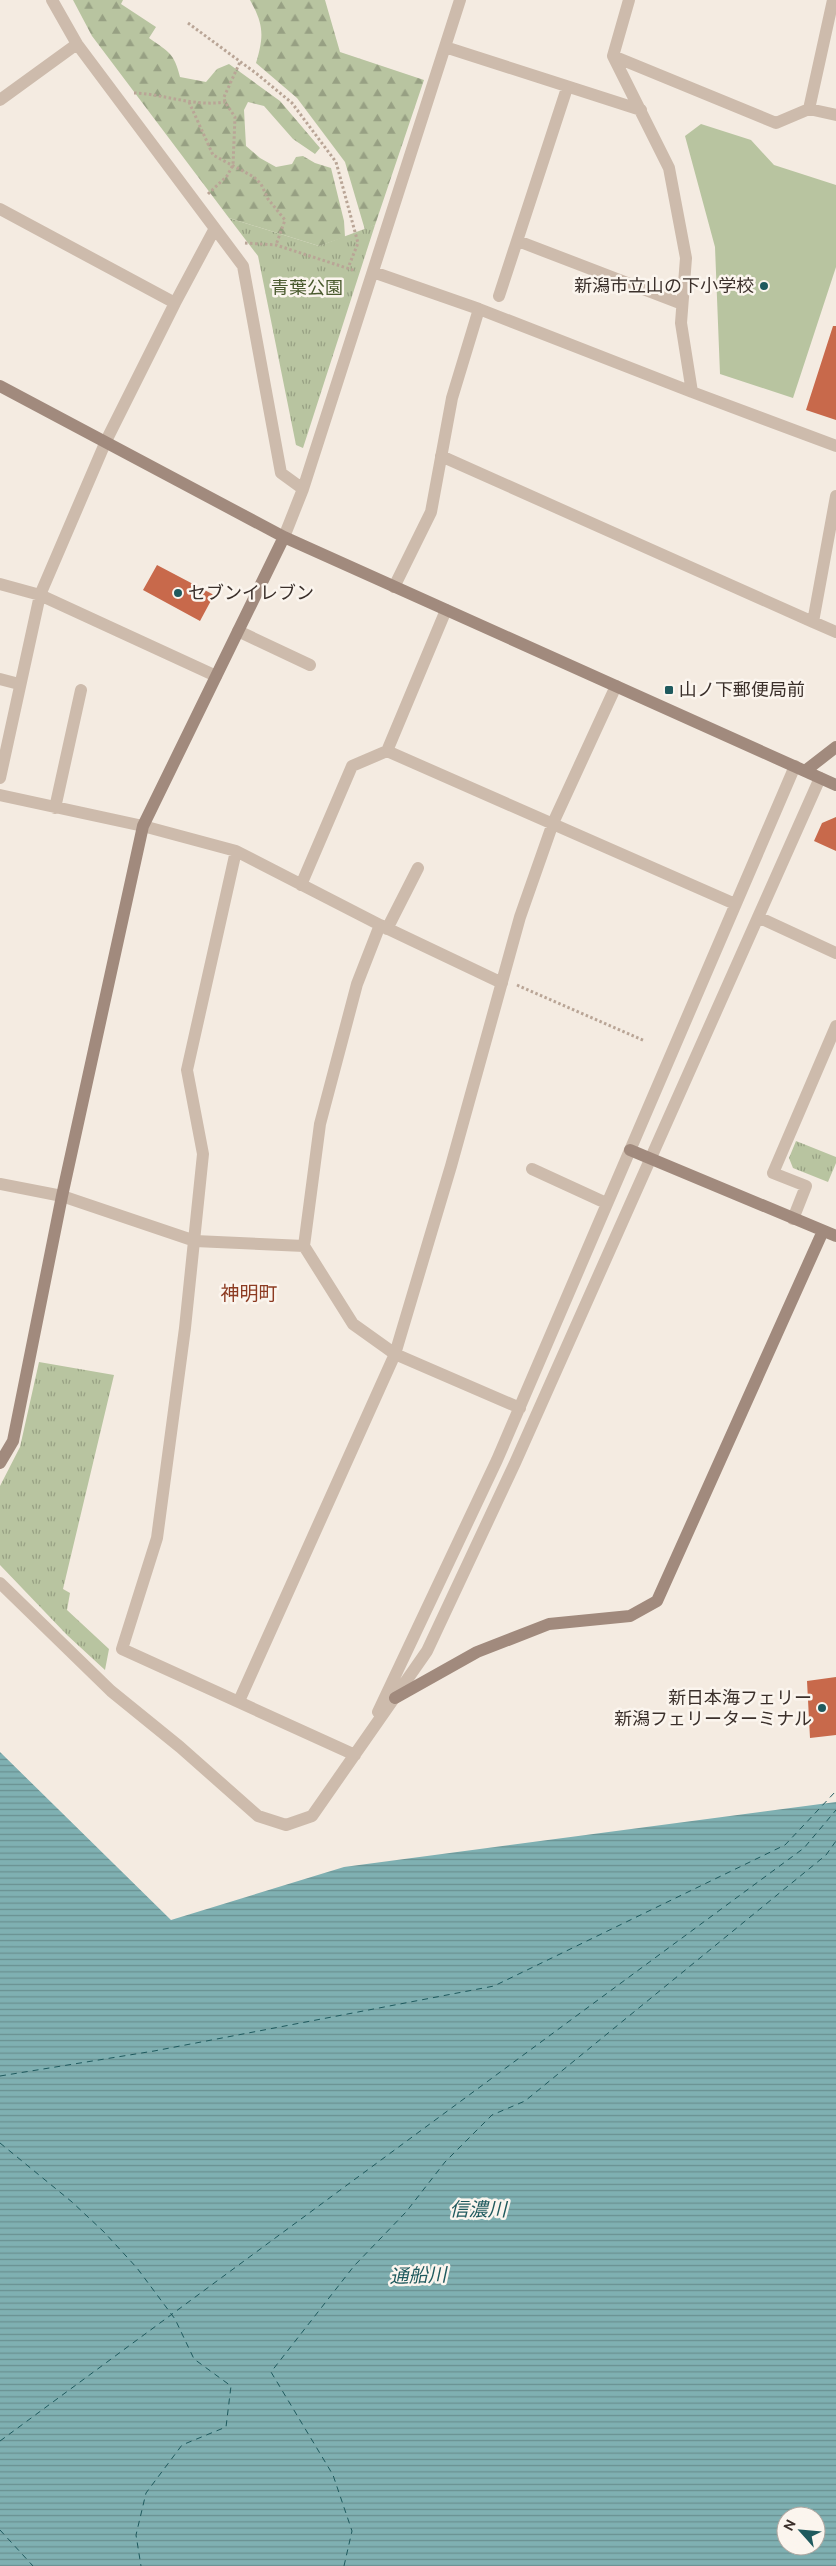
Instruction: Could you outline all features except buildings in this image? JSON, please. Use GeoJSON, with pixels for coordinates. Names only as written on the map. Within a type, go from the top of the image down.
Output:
{"type":"FeatureCollection","features":[{"type":"Feature","properties":{"kind":"street"},"geometry":{"type":"LineString","coordinates":[[52,0],[77,44],[242,266],[281,474],[303,489]]}},
{"type":"Feature","properties":{"kind":"street"},"geometry":{"type":"LineString","coordinates":[[0,1463],[13,1441],[62,1196],[143,826],[284,537],[303,489],[367,272],[460,0]]}},
{"type":"Feature","properties":{"kind":"street"},"geometry":{"type":"LineString","coordinates":[[629,0],[613,56],[669,168],[686,258],[681,323],[692,392]]}},
{"type":"Feature","properties":{"kind":"street"},"geometry":{"type":"LineString","coordinates":[[810,109],[833,0]]}},
{"type":"Feature","properties":{"kind":"street"},"geometry":{"type":"LineString","coordinates":[[0,100],[77,44]]}},
{"type":"Feature","properties":{"kind":"street"},"geometry":{"type":"LineString","coordinates":[[445,47],[641,110]]}},
{"type":"Feature","properties":{"kind":"street"},"geometry":{"type":"LineString","coordinates":[[613,56],[776,123],[810,109],[836,115]]}},
{"type":"Feature","properties":{"kind":"street"},"geometry":{"type":"LineString","coordinates":[[499,296],[568,88]]}},
{"type":"Feature","properties":{"kind":"street"},"geometry":{"type":"LineString","coordinates":[[0,209],[175,303]]}},
{"type":"Feature","properties":{"kind":"street"},"geometry":{"type":"LineString","coordinates":[[0,778],[19,684],[40,595],[106,441],[214,230]]}},
{"type":"Feature","properties":{"kind":"street"},"geometry":{"type":"LineString","coordinates":[[518,241],[682,304]]}},
{"type":"Feature","properties":{"kind":"street"},"geometry":{"type":"LineString","coordinates":[[367,272],[479,310],[836,446]]}},
{"type":"Feature","properties":{"kind":"street"},"geometry":{"type":"LineString","coordinates":[[394,586],[431,512],[452,398],[479,310]]}},
{"type":"Feature","properties":{"kind":"street"},"geometry":{"type":"LineString","coordinates":[[0,386],[284,537],[836,785]]}},
{"type":"Feature","properties":{"kind":"street"},"geometry":{"type":"LineString","coordinates":[[441,456],[836,632]]}},
{"type":"Feature","properties":{"kind":"street"},"geometry":{"type":"LineString","coordinates":[[813,622],[836,496]]}},
{"type":"Feature","properties":{"kind":"street"},"geometry":{"type":"LineString","coordinates":[[0,584],[40,595],[216,676]]}},
{"type":"Feature","properties":{"kind":"street"},"geometry":{"type":"LineString","coordinates":[[301,885],[352,766],[387,751],[446,610]]}},
{"type":"Feature","properties":{"kind":"street"},"geometry":{"type":"LineString","coordinates":[[238,632],[310,665]]}},
{"type":"Feature","properties":{"kind":"street"},"geometry":{"type":"LineString","coordinates":[[0,679],[19,684]]}},
{"type":"Feature","properties":{"kind":"street"},"geometry":{"type":"LineString","coordinates":[[239,1701],[395,1354],[520,918],[553,823],[616,686]]}},
{"type":"Feature","properties":{"kind":"street"},"geometry":{"type":"LineString","coordinates":[[55,808],[81,690]]}},
{"type":"Feature","properties":{"kind":"street"},"geometry":{"type":"LineString","coordinates":[[364,1744],[520,1408],[735,904],[800,769],[836,747]]}},
{"type":"Feature","properties":{"kind":"street"},"geometry":{"type":"LineString","coordinates":[[387,751],[735,904]]}},
{"type":"Feature","properties":{"kind":"street"},"geometry":{"type":"LineString","coordinates":[[0,1583],[111,1691],[180,1747],[258,1816],[286,1825],[312,1816],[427,1651],[516,1463],[820,778]]}},
{"type":"Feature","properties":{"kind":"street"},"geometry":{"type":"LineString","coordinates":[[0,795],[143,826],[236,851],[384,927],[502,981]]}},
{"type":"Feature","properties":{"kind":"street"},"geometry":{"type":"LineString","coordinates":[[236,851],[187,1070],[203,1154],[157,1538],[122,1649],[355,1755]]}},
{"type":"Feature","properties":{"kind":"street"},"geometry":{"type":"LineString","coordinates":[[418,868],[384,927],[357,984],[320,1124],[304,1246],[353,1324],[395,1354],[520,1408]]}},
{"type":"Feature","properties":{"kind":"street"},"geometry":{"type":"LineString","coordinates":[[758,917],[836,953]]}},
{"type":"Feature","properties":{"kind":"street"},"geometry":{"type":"LineString","coordinates":[[793,1218],[806,1186],[774,1173],[836,1026]]}},
{"type":"Feature","properties":{"kind":"street"},"geometry":{"type":"LineString","coordinates":[[630,1150],[836,1236]]}},
{"type":"Feature","properties":{"kind":"street"},"geometry":{"type":"LineString","coordinates":[[532,1169],[606,1203]]}},
{"type":"Feature","properties":{"kind":"street"},"geometry":{"type":"LineString","coordinates":[[0,1184],[62,1196],[194,1241],[304,1246]]}},
{"type":"Feature","properties":{"kind":"street"},"geometry":{"type":"LineString","coordinates":[[395,1698],[477,1652],[549,1624],[630,1616],[657,1601],[823,1231]]}},
{"type":"Feature","properties":{"kind":"path"},"geometry":{"type":"LineString","coordinates":[[188,22],[292,103],[336,162],[358,243],[348,268]]}},
{"type":"Feature","properties":{"kind":"path"},"geometry":{"type":"LineString","coordinates":[[196,204],[222,182],[233,165],[235,117],[225,102],[224,97],[240,62]]}},
{"type":"Feature","properties":{"kind":"path"},"geometry":{"type":"LineString","coordinates":[[126,92],[152,93],[189,102],[214,104],[225,102]]}},
{"type":"Feature","properties":{"kind":"path"},"geometry":{"type":"LineString","coordinates":[[189,102],[213,155],[233,165],[261,184],[268,198],[283,215],[285,220],[276,245]]}},
{"type":"Feature","properties":{"kind":"path"},"geometry":{"type":"LineString","coordinates":[[224,243],[276,245],[348,268],[367,272]]}},
{"type":"Feature","properties":{"kind":"path"},"geometry":{"type":"LineString","coordinates":[[502,981],[645,1041]]}},
{"type":"Feature","properties":{"kind":"green space"},"geometry":{"type":"Polygon","coordinates":[[[73,0],[123,0],[121,4],[156,27],[149,38],[170,54],[180,77],[206,82],[217,69],[229,64],[280,101],[320,148],[315,154],[293,139],[264,106],[248,102],[244,110],[246,146],[260,158],[276,167],[292,164],[296,157],[303,156],[315,163],[331,168],[344,221],[345,237],[319,246],[229,218],[92,36],[73,0]]]}},
{"type":"Feature","properties":{"kind":"green space"},"geometry":{"type":"Polygon","coordinates":[[[250,0],[325,0],[340,52],[424,80],[375,225],[365,230],[345,162],[297,98],[256,63],[261,31],[258,17],[250,0]]]}},
{"type":"Feature","properties":{"kind":"green space","name":"新潟市立山の下小学校"},"geometry":{"type":"Polygon","coordinates":[[[701,124],[751,140],[774,165],[836,185],[836,267],[793,398],[720,374],[715,247],[685,136],[701,124]]]}},
{"type":"Feature","properties":{"kind":"green space","name":"青葉公園"},"geometry":{"type":"Polygon","coordinates":[[[229,218],[319,246],[375,225],[303,448],[296,445],[258,256],[229,218]]]}},
{"type":"Feature","properties":{"kind":"green space"},"geometry":{"type":"Polygon","coordinates":[[[796,1141],[836,1157],[836,1163],[828,1182],[793,1168],[789,1158],[796,1141]]]}},
{"type":"Feature","properties":{"kind":"green space"},"geometry":{"type":"Polygon","coordinates":[[[39,1362],[114,1375],[63,1589],[70,1593],[67,1610],[109,1649],[105,1670],[67,1635],[0,1565],[0,1486],[20,1447],[39,1362]]]}},
{"type":"Feature","properties":{"kind":"water","name":"信濃川"},"geometry":{"type":"Polygon","coordinates":[[[0,1752],[171,1920],[344,1867],[836,1802],[836,2566],[0,2566],[0,1752]]]}},
{"type":"Feature","properties":{"kind":"ferry route"},"geometry":{"type":"LineString","coordinates":[[0,2076],[154,2051],[494,1986],[785,1845],[836,1791]]}},
{"type":"Feature","properties":{"kind":"ferry route"},"geometry":{"type":"LineString","coordinates":[[0,2441],[804,1848],[836,1810]]}},
{"type":"Feature","properties":{"kind":"ferry route"},"geometry":{"type":"LineString","coordinates":[[344,2566],[352,2531],[333,2475],[271,2372],[354,2266],[406,2212],[445,2162],[492,2115],[525,2101],[826,1855],[836,1841]]}},
{"type":"Feature","properties":{"kind":"ferry route"},"geometry":{"type":"LineString","coordinates":[[0,2143],[72,2202],[104,2232],[137,2268],[175,2319],[194,2359],[231,2386],[226,2427],[182,2445],[146,2493],[136,2535],[141,2566]]}},
{"type":"Feature","properties":{"kind":"ferry route"},"geometry":{"type":"LineString","coordinates":[[0,2530],[33,2566]]}},
{"type":"Feature","properties":{"kind":"place","name":"新潟市立山の下小学校"},"geometry":{"type":"Point","coordinates":[764,286]}},
{"type":"Feature","properties":{"kind":"place","name":"セブンイレブン"},"geometry":{"type":"Point","coordinates":[178,593]}},
{"type":"Feature","properties":{"kind":"place","name":"山ノ下郵便局前"},"geometry":{"type":"Point","coordinates":[669,690]}},
{"type":"Feature","properties":{"kind":"place","name":"新日本海フェリー 新潟フェリーターミナル"},"geometry":{"type":"Point","coordinates":[822,1708]}},
{"type":"Feature","properties":{"kind":"district","name":"神明町"},"geometry":{"type":"Point","coordinates":[249,1293]}},
{"type":"Feature","properties":{"kind":"water label","name":"通船川"},"geometry":{"type":"Point","coordinates":[418,2275]}}]}
